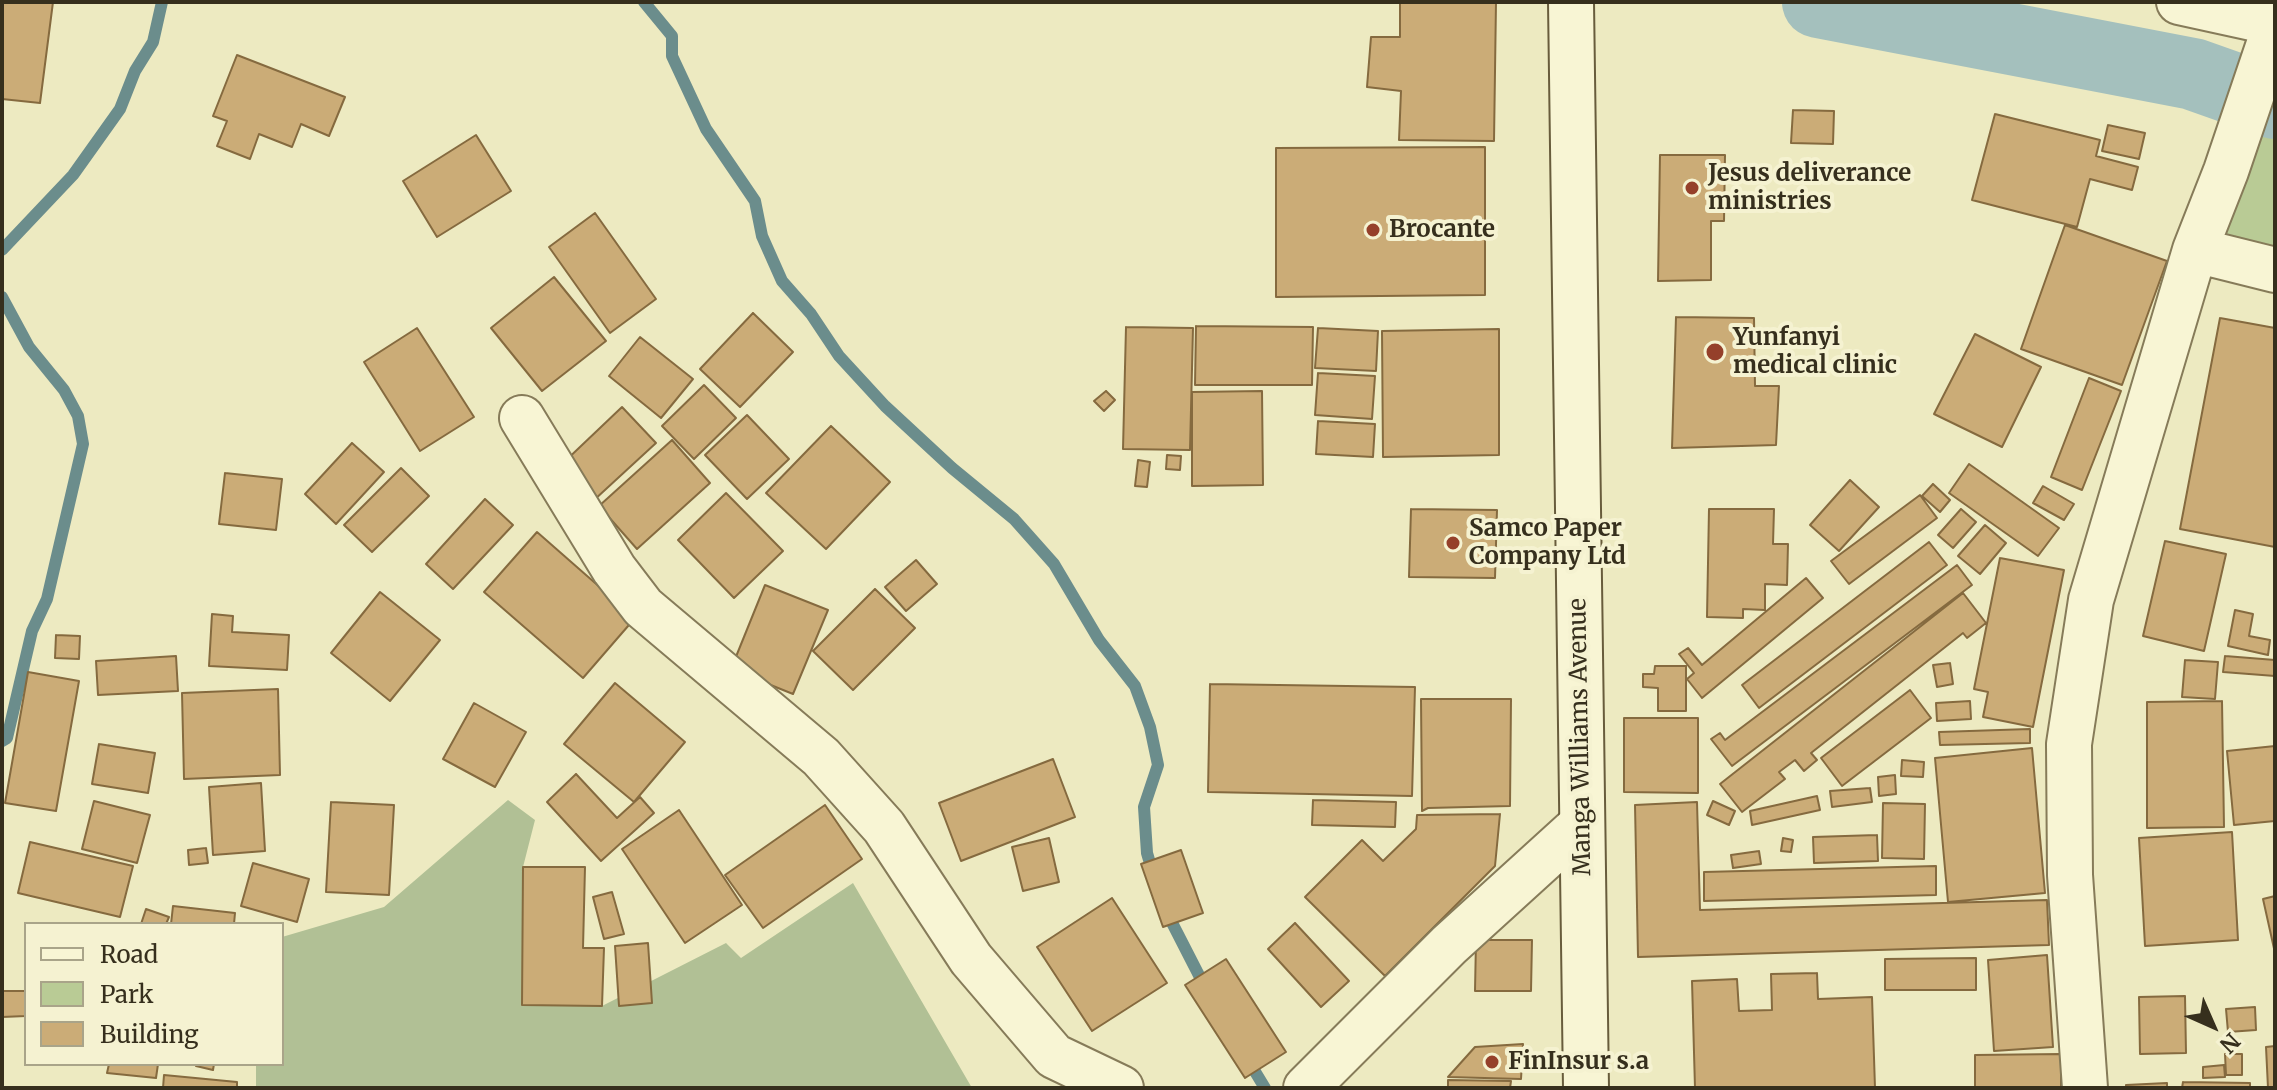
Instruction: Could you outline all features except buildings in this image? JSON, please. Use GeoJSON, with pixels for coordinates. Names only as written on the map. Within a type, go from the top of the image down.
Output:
{"type":"FeatureCollection","features":[{"type":"Feature","properties":{"kind":"street"},"geometry":{"type":"LineString","coordinates":[[2085,1088],[2070,875],[2069,744],[2091,600],[2195,250],[2226,171],[2273,33],[2179,2]]}},
{"type":"Feature","properties":{"kind":"street","name":"Manga Williams Avenue"},"geometry":{"type":"LineString","coordinates":[[1571,4],[1586,1088]]}},
{"type":"Feature","properties":{"kind":"street"},"geometry":{"type":"LineString","coordinates":[[2195,250],[2275,270]]}},
{"type":"Feature","properties":{"kind":"street"},"geometry":{"type":"LineString","coordinates":[[522,418],[614,569],[643,607],[821,757],[884,827],[971,959],[1054,1056],[1121,1088]]}},
{"type":"Feature","properties":{"kind":"street"},"geometry":{"type":"LineString","coordinates":[[1306,1088],[1449,945],[1581,825]]}},
{"type":"Feature","properties":{"kind":"green space"},"geometry":{"type":"Polygon","coordinates":[[[2275,54],[2275,270],[2195,250],[2275,54]]]}},
{"type":"Feature","properties":{"kind":"green space"},"geometry":{"type":"Polygon","coordinates":[[[508,800],[535,820],[523,867],[522,1005],[602,1006],[726,943],[741,958],[853,883],[972,1088],[256,1088],[256,1066],[284,1066],[284,936],[384,907],[508,800]]]}},
{"type":"Feature","properties":{"kind":"waterway"},"geometry":{"type":"LineString","coordinates":[[2,250],[73,175],[120,109],[135,71],[153,42],[162,2]]}},
{"type":"Feature","properties":{"kind":"waterway"},"geometry":{"type":"LineString","coordinates":[[644,2],[672,36],[672,56],[706,129],[755,201],[762,236],[782,281],[811,314],[839,356],[885,406],[952,468],[1014,519],[1054,564],[1099,640],[1135,686],[1150,727],[1158,765],[1144,807],[1147,853],[1154,877]]}},
{"type":"Feature","properties":{"kind":"waterway"},"geometry":{"type":"LineString","coordinates":[[1818,2],[2193,74],[2275,103]]}},
{"type":"Feature","properties":{"kind":"waterway"},"geometry":{"type":"LineString","coordinates":[[2,297],[29,347],[64,390],[78,416],[83,444],[47,599],[32,631],[7,738],[2,741]]}},
{"type":"Feature","properties":{"kind":"waterway"},"geometry":{"type":"LineString","coordinates":[[1165,909],[1206,989]]}},
{"type":"Feature","properties":{"kind":"waterway"},"geometry":{"type":"LineString","coordinates":[[1248,1060],[1265,1088]]}},
{"type":"Feature","properties":{"kind":"place","name":"Jesus deliverance ministries"},"geometry":{"type":"Point","coordinates":[1692,188]}},
{"type":"Feature","properties":{"kind":"place","name":"Brocante"},"geometry":{"type":"Point","coordinates":[1373,230]}},
{"type":"Feature","properties":{"kind":"place","name":"Yunfanyi medical clinic"},"geometry":{"type":"Point","coordinates":[1715,352]}},
{"type":"Feature","properties":{"kind":"place","name":"Samco Paper Company Ltd"},"geometry":{"type":"Point","coordinates":[1453,543]}},
{"type":"Feature","properties":{"kind":"place","name":"FinInsur s.a"},"geometry":{"type":"Point","coordinates":[1492,1062]}}]}
